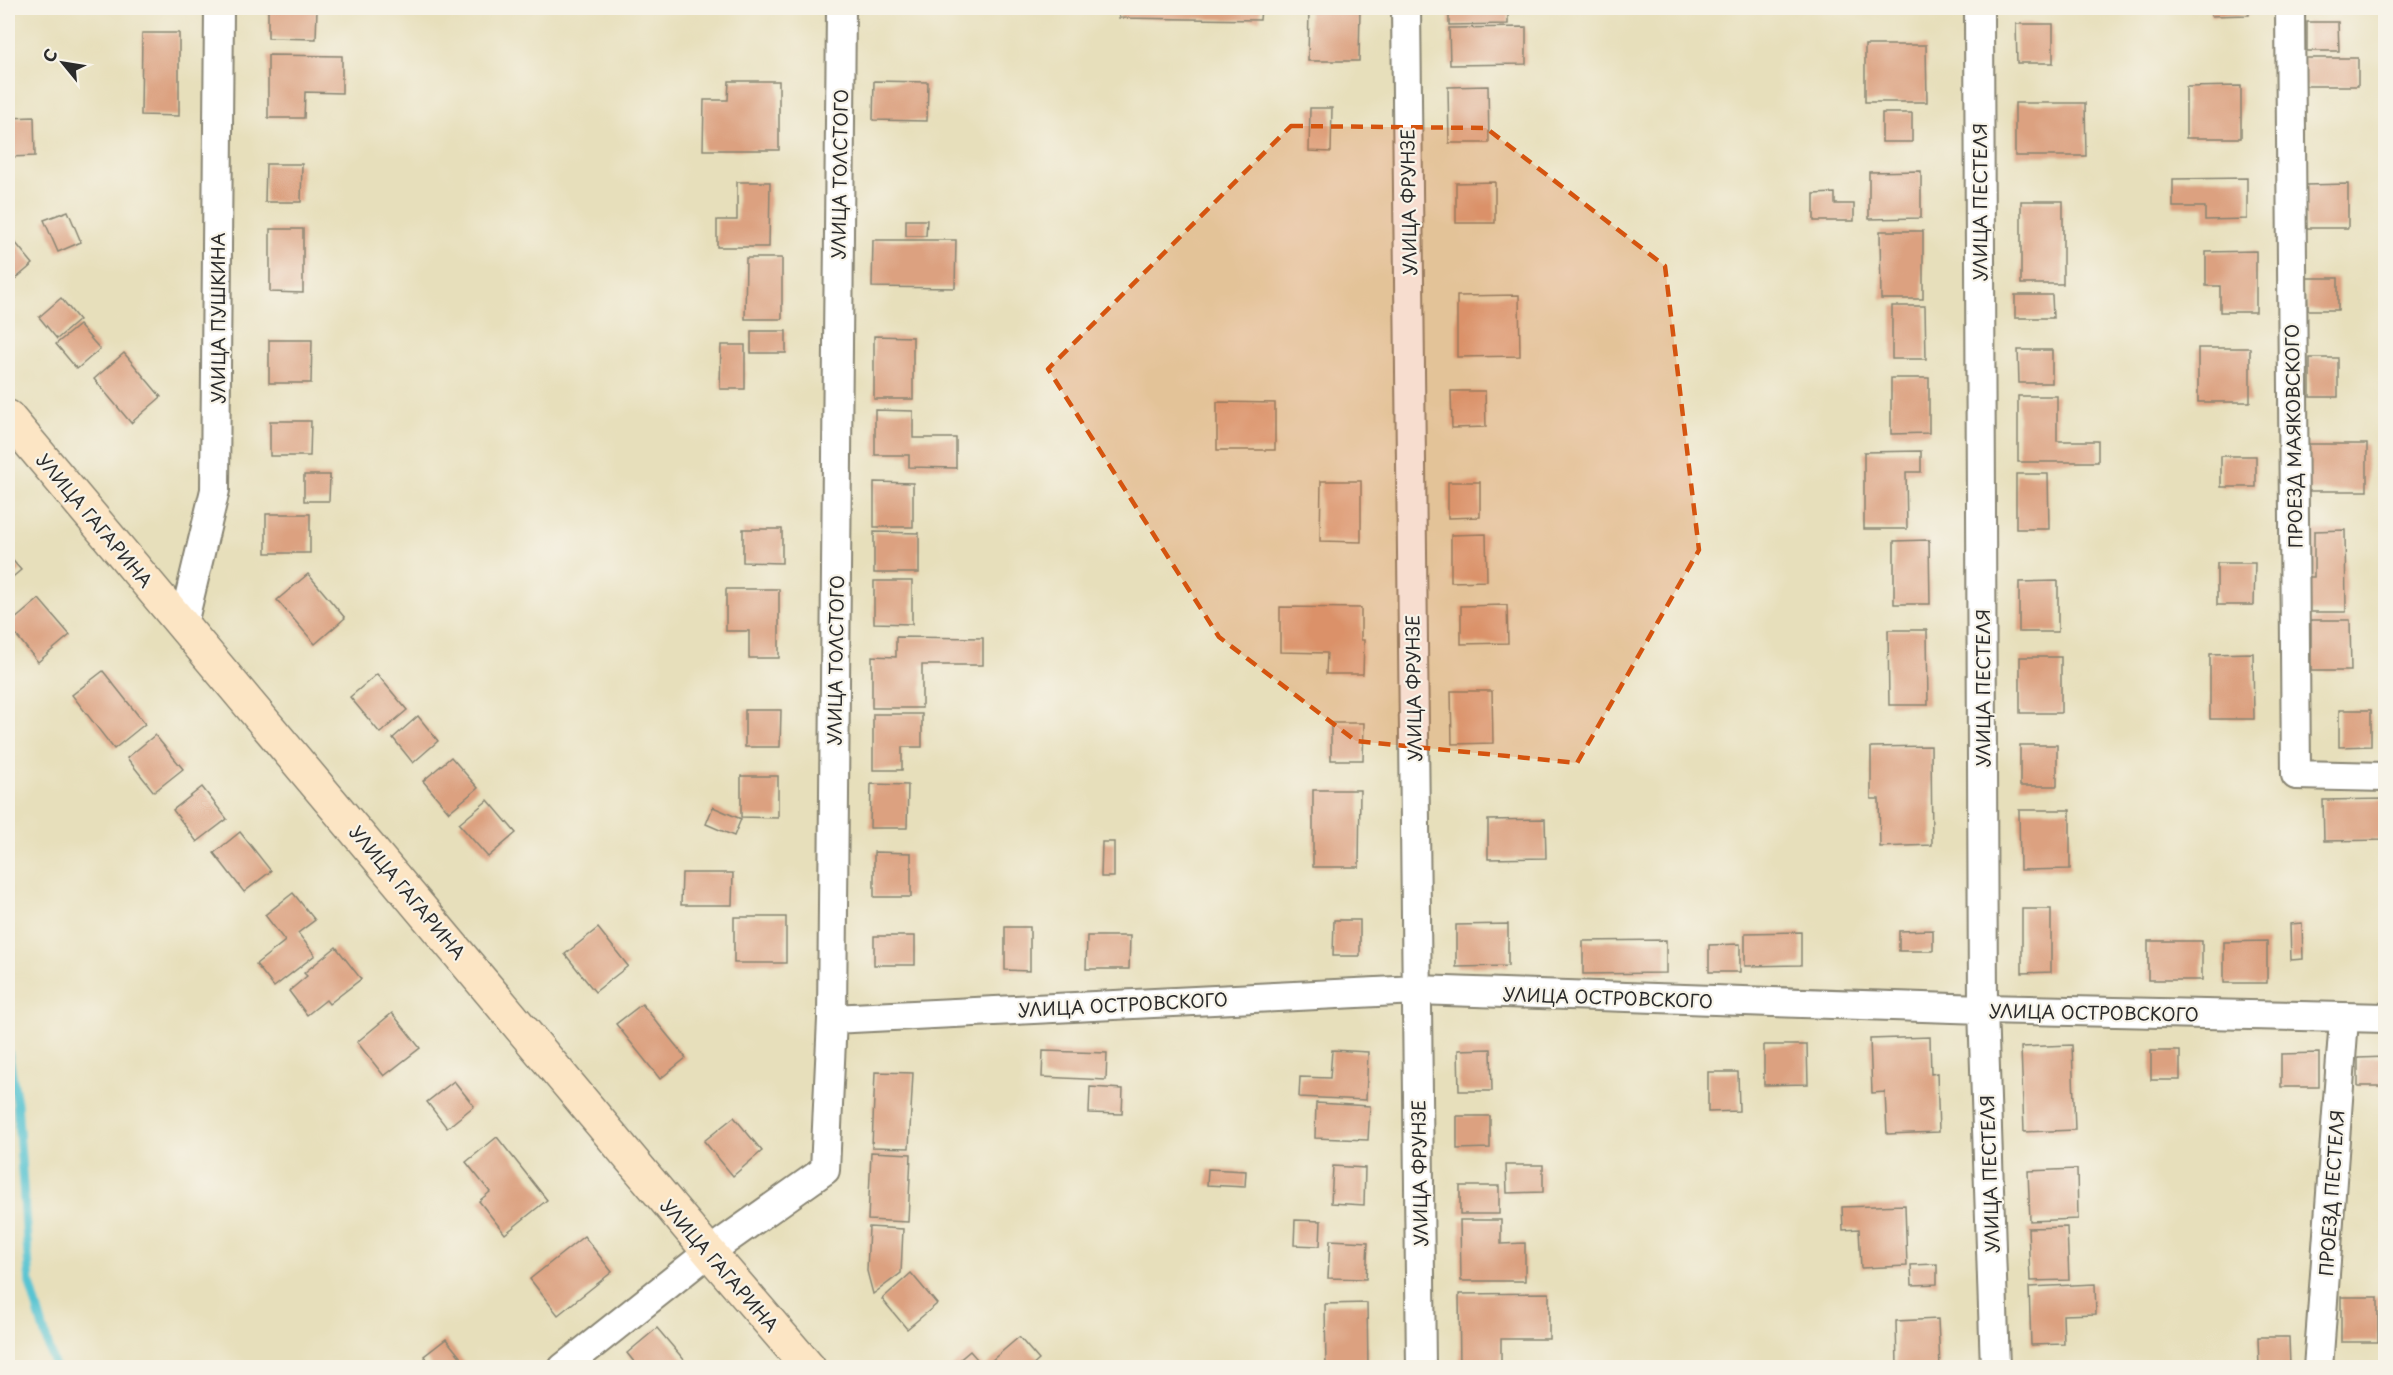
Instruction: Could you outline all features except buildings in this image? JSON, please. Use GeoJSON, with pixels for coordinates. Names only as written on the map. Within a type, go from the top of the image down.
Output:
{"type":"FeatureCollection","features":[{"type":"Feature","properties":{"kind":"main road","name":"УЛИЦА ГАГАРИНА"},"geometry":{"type":"LineString","coordinates":[[8,417],[809,1368]]}},
{"type":"Feature","properties":{"kind":"street","name":"УЛИЦА ПУШКИНА"},"geometry":{"type":"LineString","coordinates":[[183,624],[215,490],[219,8]]}},
{"type":"Feature","properties":{"kind":"street","name":"УЛИЦА ТОЛСТОГО"},"geometry":{"type":"LineString","coordinates":[[709,1252],[825,1170],[832,1019],[841,8]]}},
{"type":"Feature","properties":{"kind":"street","name":"УЛИЦА ФРУНЗЕ"},"geometry":{"type":"LineString","coordinates":[[1406,8],[1421,1368]]}},
{"type":"Feature","properties":{"kind":"street","name":"УЛИЦА ПЕСТЕЛЯ"},"geometry":{"type":"LineString","coordinates":[[1978,8],[1983,1009],[1995,1368]]}},
{"type":"Feature","properties":{"kind":"street","name":"ПРОЕЗД МАЯКОВСКОГО"},"geometry":{"type":"LineString","coordinates":[[2290,8],[2296,775],[2385,777]]}},
{"type":"Feature","properties":{"kind":"street","name":"УЛИЦА ОСТРОВСКОГО"},"geometry":{"type":"LineString","coordinates":[[832,1019],[1417,990],[1983,1009],[2344,1019],[2385,1018]]}},
{"type":"Feature","properties":{"kind":"street","name":"ПРОЕЗД ПЕСТЕЛЯ"},"geometry":{"type":"LineString","coordinates":[[2318,1368],[2344,1019]]}},
{"type":"Feature","properties":{"kind":"street"},"geometry":{"type":"LineString","coordinates":[[563,1368],[709,1252]]}},
{"type":"Feature","properties":{"kind":"highlighted area"},"geometry":{"type":"Polygon","coordinates":[[[1291,126],[1486,128],[1665,266],[1699,550],[1577,763],[1356,741],[1219,637],[1048,369],[1291,126]]]}},
{"type":"Feature","properties":{"kind":"waterway"},"geometry":{"type":"LineString","coordinates":[[8,1052],[17,1102],[30,1284],[55,1368]]}}]}
